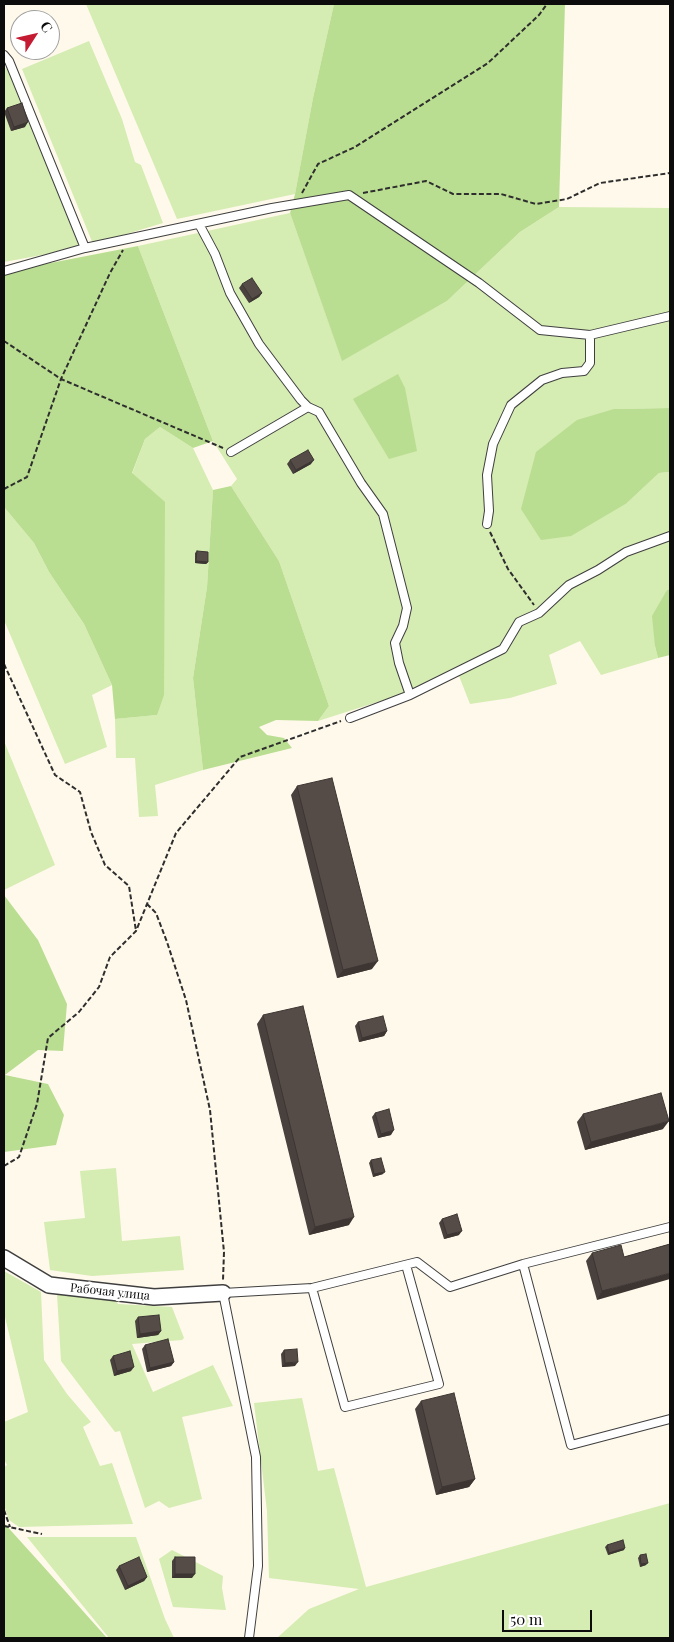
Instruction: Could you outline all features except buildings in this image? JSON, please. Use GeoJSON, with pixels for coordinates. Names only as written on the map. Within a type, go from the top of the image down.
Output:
{"type":"FeatureCollection","features":[{"type":"Feature","properties":{"kind":"street","name":"Рабочая улица"},"geometry":{"type":"LineString","coordinates":[[4,1258],[49,1285],[154,1297],[223,1293]]}},
{"type":"Feature","properties":{"kind":"lane"},"geometry":{"type":"LineString","coordinates":[[4,55],[12,70],[85,248]]}},
{"type":"Feature","properties":{"kind":"lane"},"geometry":{"type":"LineString","coordinates":[[4,271],[85,248],[296,204],[349,195],[479,283],[540,330],[590,335],[670,316]]}},
{"type":"Feature","properties":{"kind":"lane"},"geometry":{"type":"LineString","coordinates":[[199,224],[215,254],[230,293],[259,344],[301,400],[308,407],[318,412],[361,483],[383,514],[407,608],[395,643],[399,663],[410,694]]}},
{"type":"Feature","properties":{"kind":"lane"},"geometry":{"type":"LineString","coordinates":[[487,524],[489,511],[487,475],[493,444],[511,405],[542,380],[562,373],[584,371],[590,363],[590,335]]}},
{"type":"Feature","properties":{"kind":"lane"},"geometry":{"type":"LineString","coordinates":[[231,452],[308,407]]}},
{"type":"Feature","properties":{"kind":"lane"},"geometry":{"type":"LineString","coordinates":[[350,718],[410,694],[503,649],[519,622],[540,613],[568,585],[598,570],[626,552],[670,536]]}},
{"type":"Feature","properties":{"kind":"lane"},"geometry":{"type":"LineString","coordinates":[[249,1638],[258,1566],[256,1457],[223,1293],[312,1288],[418,1262],[450,1287],[523,1264],[670,1227]]}},
{"type":"Feature","properties":{"kind":"lane"},"geometry":{"type":"LineString","coordinates":[[523,1264],[571,1445],[670,1419]]}},
{"type":"Feature","properties":{"kind":"lane"},"geometry":{"type":"LineString","coordinates":[[312,1288],[345,1407],[354,1405],[439,1384],[406,1265]]}},
{"type":"Feature","properties":{"kind":"path"},"geometry":{"type":"LineString","coordinates":[[296,204],[318,164],[355,147],[488,63],[539,15],[547,4]]}},
{"type":"Feature","properties":{"kind":"path"},"geometry":{"type":"LineString","coordinates":[[349,195],[426,181],[453,194],[501,194],[536,204],[567,200],[600,183],[670,173]]}},
{"type":"Feature","properties":{"kind":"path"},"geometry":{"type":"LineString","coordinates":[[4,489],[27,477],[61,379],[110,273],[129,239]]}},
{"type":"Feature","properties":{"kind":"path"},"geometry":{"type":"LineString","coordinates":[[4,341],[61,379],[231,452]]}},
{"type":"Feature","properties":{"kind":"path"},"geometry":{"type":"LineString","coordinates":[[487,524],[508,570],[540,613]]}},
{"type":"Feature","properties":{"kind":"path"},"geometry":{"type":"LineString","coordinates":[[4,664],[55,775],[80,792],[91,832],[104,865],[129,886],[136,931]]}},
{"type":"Feature","properties":{"kind":"path"},"geometry":{"type":"LineString","coordinates":[[4,1166],[19,1157],[37,1104],[48,1038],[79,1012],[99,987],[110,957],[136,931],[176,833],[240,757],[350,718]]}},
{"type":"Feature","properties":{"kind":"path"},"geometry":{"type":"LineString","coordinates":[[147,904],[156,913],[186,1000],[210,1110],[224,1252],[223,1293]]}},
{"type":"Feature","properties":{"kind":"path"},"geometry":{"type":"LineString","coordinates":[[4,1510],[10,1528]]}},
{"type":"Feature","properties":{"kind":"path"},"geometry":{"type":"LineString","coordinates":[[4,1526],[42,1534]]}},
{"type":"Feature","properties":{"kind":"green space"},"geometry":{"type":"Polygon","coordinates":[[[86,4],[334,4],[313,98],[295,194],[177,219],[86,4]]]}},
{"type":"Feature","properties":{"kind":"green space"},"geometry":{"type":"Polygon","coordinates":[[[334,4],[565,4],[559,207],[520,232],[447,301],[342,361],[290,213],[334,4]]]}},
{"type":"Feature","properties":{"kind":"green space"},"geometry":{"type":"Polygon","coordinates":[[[89,41],[122,119],[135,162],[141,165],[163,223],[93,244],[22,69],[44,60],[60,60],[60,53],[89,41]]]}},
{"type":"Feature","properties":{"kind":"green space"},"geometry":{"type":"Polygon","coordinates":[[[4,66],[10,73],[80,248],[4,262],[4,66]]]}},
{"type":"Feature","properties":{"kind":"green space"},"geometry":{"type":"Polygon","coordinates":[[[559,207],[670,208],[670,408],[614,409],[627,503],[659,473],[670,472],[670,589],[667,590],[655,646],[658,658],[601,675],[580,641],[549,655],[557,684],[510,698],[470,704],[459,676],[318,721],[329,706],[279,561],[231,486],[237,479],[213,441],[138,246],[290,213],[342,360],[447,301],[520,232],[559,207]]]}},
{"type":"Feature","properties":{"kind":"green space"},"geometry":{"type":"Polygon","coordinates":[[[138,246],[213,441],[193,448],[160,427],[145,439],[132,473],[165,502],[164,695],[157,715],[115,719],[112,685],[84,624],[49,572],[34,543],[4,507],[4,272],[138,246]]]}},
{"type":"Feature","properties":{"kind":"green space"},"geometry":{"type":"Polygon","coordinates":[[[398,374],[405,388],[417,451],[389,459],[353,399],[398,374]]]}},
{"type":"Feature","properties":{"kind":"green space"},"geometry":{"type":"Polygon","coordinates":[[[670,408],[670,472],[659,473],[627,503],[571,536],[541,540],[521,509],[536,452],[577,420],[614,409],[670,408]]]}},
{"type":"Feature","properties":{"kind":"green space"},"geometry":{"type":"Polygon","coordinates":[[[160,427],[193,448],[213,490],[207,587],[193,678],[203,770],[155,785],[158,816],[139,817],[135,758],[116,758],[115,719],[157,715],[132,474],[145,439],[160,427]]]}},
{"type":"Feature","properties":{"kind":"green space"},"geometry":{"type":"Polygon","coordinates":[[[231,486],[279,561],[329,706],[318,721],[276,720],[259,727],[267,735],[284,738],[292,748],[203,770],[193,678],[207,587],[213,490],[231,486]]]}},
{"type":"Feature","properties":{"kind":"green space"},"geometry":{"type":"Polygon","coordinates":[[[4,507],[34,543],[49,572],[84,624],[112,685],[92,695],[107,747],[65,764],[4,620],[4,507]]]}},
{"type":"Feature","properties":{"kind":"green space"},"geometry":{"type":"Polygon","coordinates":[[[670,589],[670,655],[658,658],[652,616],[667,590],[670,589]]]}},
{"type":"Feature","properties":{"kind":"green space"},"geometry":{"type":"Polygon","coordinates":[[[4,741],[55,865],[4,890],[4,741]]]}},
{"type":"Feature","properties":{"kind":"green space"},"geometry":{"type":"Polygon","coordinates":[[[4,895],[38,940],[67,1004],[63,1051],[38,1050],[5,1075],[48,1084],[64,1115],[56,1145],[4,1152],[4,895]]]}},
{"type":"Feature","properties":{"kind":"green space"},"geometry":{"type":"Polygon","coordinates":[[[116,1168],[122,1241],[180,1236],[184,1270],[92,1276],[50,1270],[44,1222],[85,1218],[80,1171],[116,1168]]]}},
{"type":"Feature","properties":{"kind":"green space"},"geometry":{"type":"Polygon","coordinates":[[[4,1271],[41,1292],[44,1360],[67,1394],[91,1422],[83,1427],[100,1466],[112,1463],[133,1524],[19,1527],[9,1520],[4,1505],[4,1467],[7,1465],[4,1459],[4,1422],[28,1412],[4,1313],[4,1271]]]}},
{"type":"Feature","properties":{"kind":"green space"},"geometry":{"type":"Polygon","coordinates":[[[57,1294],[116,1300],[118,1304],[172,1307],[184,1338],[182,1340],[132,1344],[153,1392],[213,1365],[233,1406],[182,1417],[202,1499],[169,1508],[159,1501],[145,1508],[120,1431],[115,1432],[61,1361],[57,1294]]]}},
{"type":"Feature","properties":{"kind":"green space"},"geometry":{"type":"Polygon","coordinates":[[[302,1398],[318,1471],[334,1468],[366,1587],[670,1503],[670,1638],[277,1638],[309,1609],[359,1589],[269,1578],[267,1511],[254,1403],[302,1398]]]}},
{"type":"Feature","properties":{"kind":"green space"},"geometry":{"type":"Polygon","coordinates":[[[4,1523],[42,1565],[107,1638],[4,1638],[4,1523]]]}},
{"type":"Feature","properties":{"kind":"green space"},"geometry":{"type":"Polygon","coordinates":[[[27,1537],[136,1537],[165,1619],[174,1638],[109,1638],[27,1537]]]}},
{"type":"Feature","properties":{"kind":"green space"},"geometry":{"type":"Polygon","coordinates":[[[172,1550],[223,1576],[222,1588],[226,1610],[173,1607],[159,1559],[172,1550]]]}}]}
